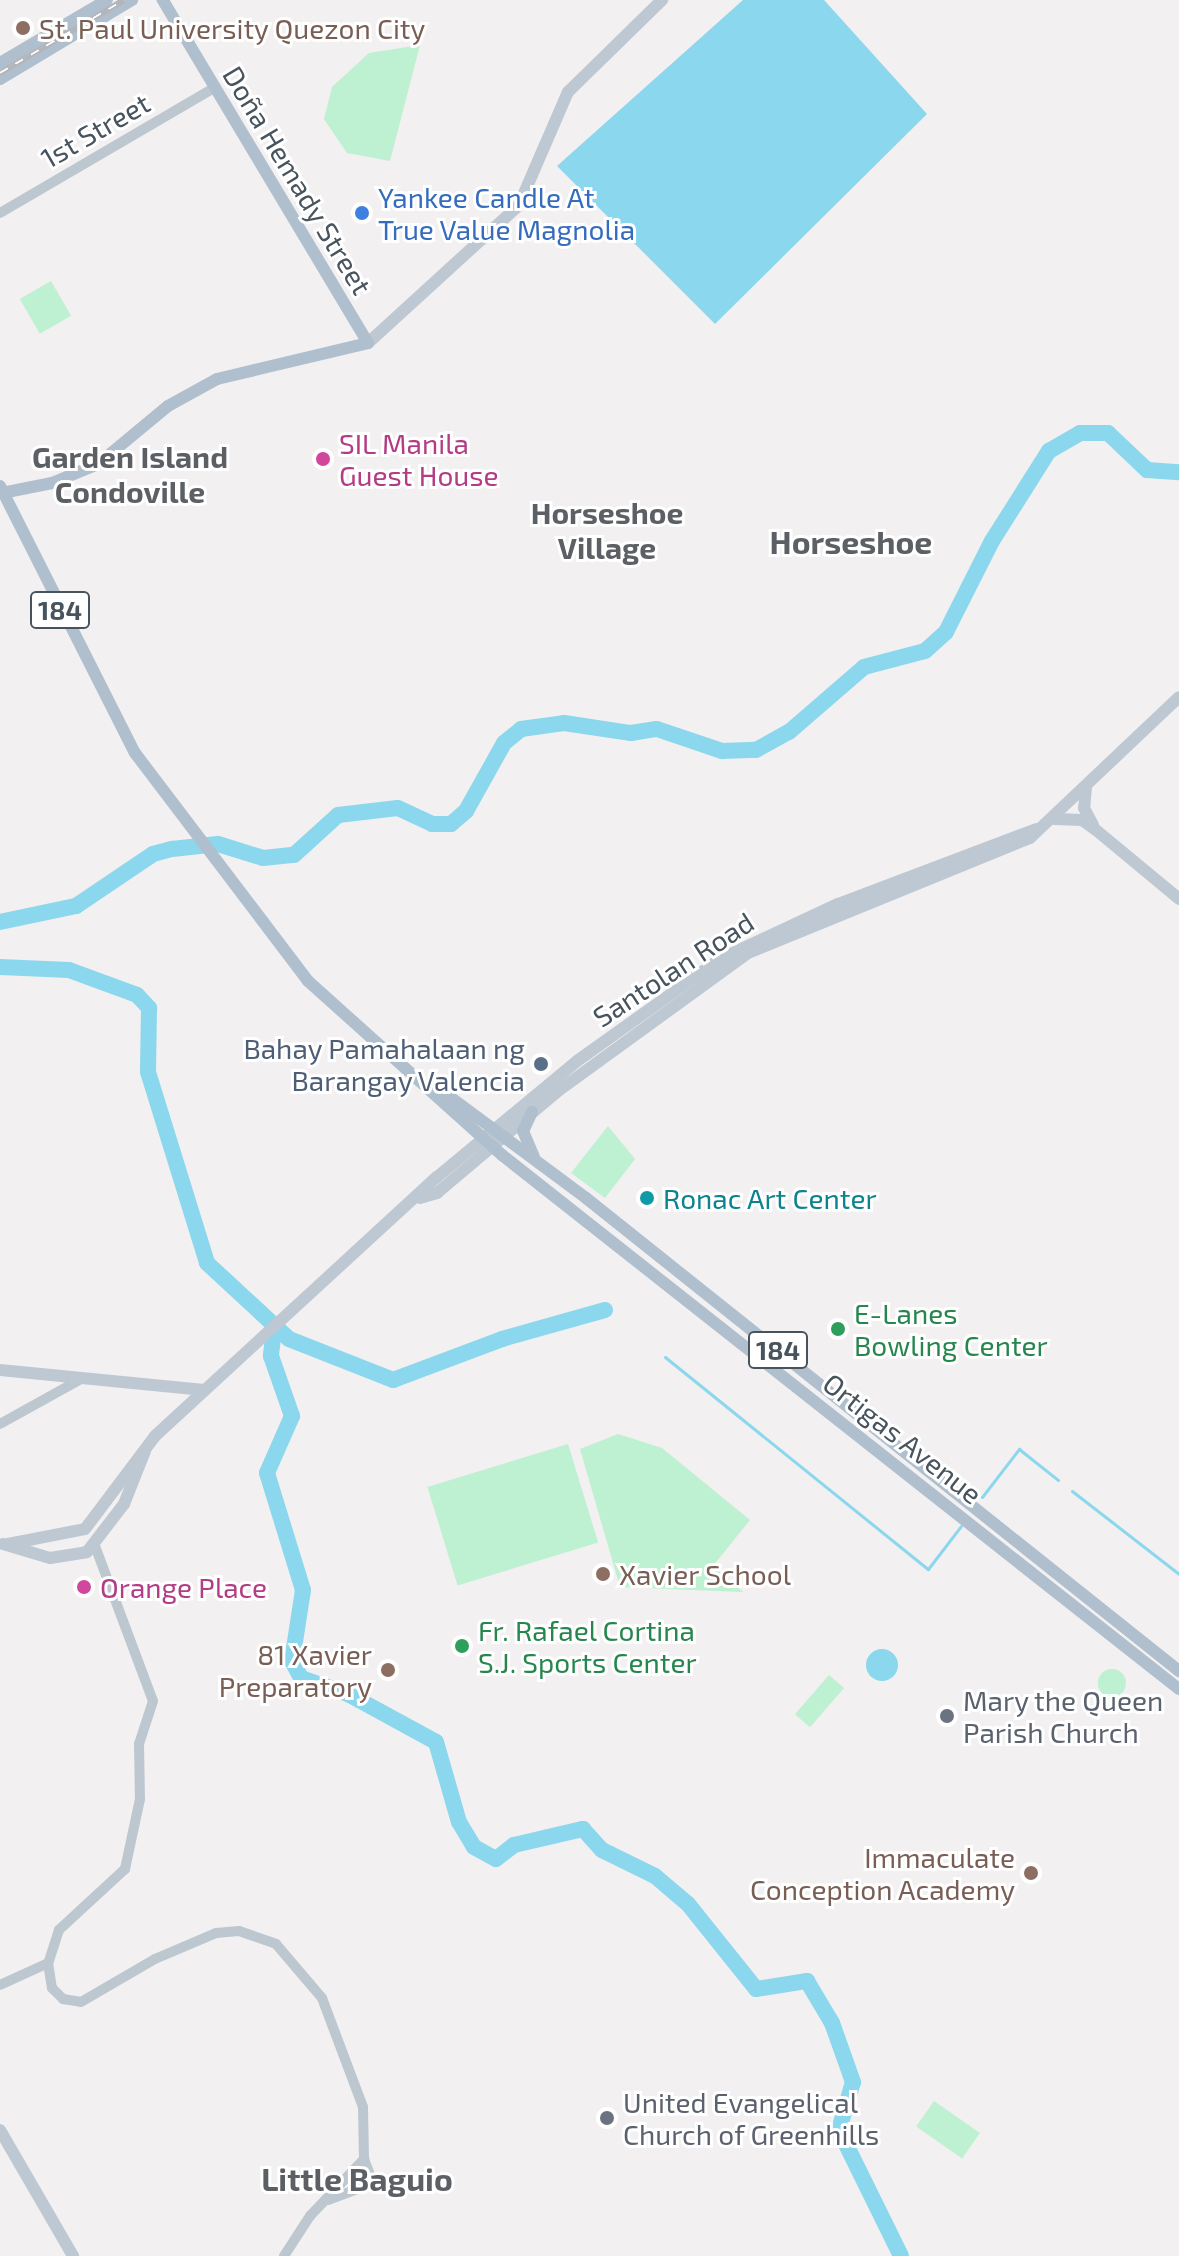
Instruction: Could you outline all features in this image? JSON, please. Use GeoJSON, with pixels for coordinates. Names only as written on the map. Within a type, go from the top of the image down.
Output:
{"type":"FeatureCollection","features":[{"type":"Feature","properties":{"kind":"main road"},"geometry":{"type":"LineString","coordinates":[[0,63],[107,0]]}},
{"type":"Feature","properties":{"kind":"main road"},"geometry":{"type":"LineString","coordinates":[[0,79],[132,0]]}},
{"type":"Feature","properties":{"kind":"main road","name":"Doña Hemady Street"},"geometry":{"type":"LineString","coordinates":[[163,0],[368,343]]}},
{"type":"Feature","properties":{"kind":"main road"},"geometry":{"type":"LineString","coordinates":[[1,491],[52,483],[98,464],[202,385],[368,343],[519,205],[568,92],[662,0]]}},
{"type":"Feature","properties":{"kind":"main road","name":"184"},"geometry":{"type":"LineString","coordinates":[[1,491],[135,753],[184,823],[308,981],[425,1085],[442,1091],[493,1138]]}},
{"type":"Feature","properties":{"kind":"main road","name":"Santolan Road"},"geometry":{"type":"LineString","coordinates":[[4,1544],[80,1533],[145,1451],[204,1390],[577,1061],[752,940],[1055,819],[1179,697]]}},
{"type":"Feature","properties":{"kind":"main road"},"geometry":{"type":"LineString","coordinates":[[1086,787],[1084,808],[1096,830]]}},
{"type":"Feature","properties":{"kind":"main road"},"geometry":{"type":"LineString","coordinates":[[1055,819],[1082,820],[1179,899]]}},
{"type":"Feature","properties":{"kind":"main road","name":"Santolan Road"},"geometry":{"type":"LineString","coordinates":[[493,1138],[748,953],[1030,838],[1036,829]]}},
{"type":"Feature","properties":{"kind":"main road"},"geometry":{"type":"LineString","coordinates":[[532,1112],[523,1131],[536,1160]]}},
{"type":"Feature","properties":{"kind":"main road","name":"Ortigas Avenue"},"geometry":{"type":"LineString","coordinates":[[493,1138],[536,1160],[976,1505],[1179,1671]]}},
{"type":"Feature","properties":{"kind":"main road","name":"Ortigas Avenue"},"geometry":{"type":"LineString","coordinates":[[493,1138],[1179,1689]]}},
{"type":"Feature","properties":{"kind":"main road"},"geometry":{"type":"LineString","coordinates":[[0,1370],[204,1390]]}},
{"type":"Feature","properties":{"kind":"main road","name":"Santolan Road"},"geometry":{"type":"LineString","coordinates":[[4,1544],[62,1559],[95,1546],[124,1504],[145,1451]]}},
{"type":"Feature","properties":{"kind":"main road"},"geometry":{"type":"LineString","coordinates":[[0,2130],[73,2256]]}},
{"type":"Feature","properties":{"kind":"street","name":"1st Street"},"geometry":{"type":"LineString","coordinates":[[0,213],[214,88]]}},
{"type":"Feature","properties":{"kind":"street"},"geometry":{"type":"LineString","coordinates":[[0,1424],[83,1378]]}},
{"type":"Feature","properties":{"kind":"street"},"geometry":{"type":"LineString","coordinates":[[95,1546],[153,1701],[139,1744],[140,1799],[125,1869],[64,1922],[48,1963],[57,1995],[81,2002],[189,1942],[239,1931],[267,1938],[314,1985],[337,2034],[363,2107],[364,2159],[373,2183],[328,2200]]}},
{"type":"Feature","properties":{"kind":"street"},"geometry":{"type":"LineString","coordinates":[[0,1985],[48,1963]]}},
{"type":"Feature","properties":{"kind":"street"},"geometry":{"type":"LineString","coordinates":[[284,2256],[364,2159]]}},
{"type":"Feature","properties":{"kind":"green space"},"geometry":{"type":"Polygon","coordinates":[[[420,45],[390,161],[347,153],[324,119],[332,87],[369,53],[420,45]]]}},
{"type":"Feature","properties":{"kind":"green space"},"geometry":{"type":"Polygon","coordinates":[[[51,281],[71,316],[40,334],[20,299],[51,281]]]}},
{"type":"Feature","properties":{"kind":"green space"},"geometry":{"type":"Polygon","coordinates":[[[608,1126],[635,1159],[605,1198],[571,1173],[608,1126]]]}},
{"type":"Feature","properties":{"kind":"green space"},"geometry":{"type":"Polygon","coordinates":[[[618,1434],[662,1448],[750,1520],[713,1566],[743,1592],[620,1587],[580,1449],[618,1434]]]}},
{"type":"Feature","properties":{"kind":"green space"},"geometry":{"type":"Polygon","coordinates":[[[568,1444],[598,1542],[458,1585],[427,1487],[568,1444]]]}},
{"type":"Feature","properties":{"kind":"green space"},"geometry":{"type":"Polygon","coordinates":[[[1112,1669],[1122,1673],[1126,1683],[1122,1693],[1112,1697],[1102,1693],[1098,1683],[1102,1673],[1112,1669]]]}},
{"type":"Feature","properties":{"kind":"green space"},"geometry":{"type":"Polygon","coordinates":[[[829,1675],[844,1688],[810,1727],[795,1714],[829,1675]]]}},
{"type":"Feature","properties":{"kind":"green space"},"geometry":{"type":"Polygon","coordinates":[[[934,2101],[980,2133],[962,2159],[916,2126],[934,2101]]]}},
{"type":"Feature","properties":{"kind":"water"},"geometry":{"type":"Polygon","coordinates":[[[743,0],[824,0],[927,114],[715,324],[557,166],[743,0]]]}},
{"type":"Feature","properties":{"kind":"water"},"geometry":{"type":"Polygon","coordinates":[[[882,1649],[893,1654],[898,1665],[893,1676],[882,1681],[871,1676],[866,1665],[871,1654],[882,1649]]]}},
{"type":"Feature","properties":{"kind":"waterway"},"geometry":{"type":"LineString","coordinates":[[0,922],[76,906],[153,854],[172,849],[218,844],[263,858],[294,855],[338,815],[398,808],[432,824],[451,824],[466,811],[504,743],[521,729],[564,723],[631,733],[657,729],[722,751],[756,750],[789,732],[864,667],[925,651],[946,632],[992,541],[1049,451],[1080,433],[1108,433],[1147,470],[1179,472]]}},
{"type":"Feature","properties":{"kind":"waterway"},"geometry":{"type":"LineString","coordinates":[[0,967],[69,970],[137,995],[149,1008],[148,1072],[207,1263],[289,1339],[393,1380],[502,1339],[605,1310]]}},
{"type":"Feature","properties":{"kind":"waterway"},"geometry":{"type":"LineString","coordinates":[[274,1330],[271,1356],[292,1416],[267,1473],[303,1590],[292,1661],[301,1678],[348,1694],[436,1742],[459,1822],[474,1847],[496,1859],[514,1845],[583,1829],[602,1850],[655,1876],[688,1904],[756,1989],[807,1981],[832,2023],[853,2082],[839,2130],[901,2256]]}},
{"type":"Feature","properties":{"kind":"waterway"},"geometry":{"type":"LineString","coordinates":[[665,1357],[928,1569],[961,1526]]}},
{"type":"Feature","properties":{"kind":"waterway"},"geometry":{"type":"LineString","coordinates":[[982,1497],[1019,1449],[1058,1480]]}},
{"type":"Feature","properties":{"kind":"waterway"},"geometry":{"type":"LineString","coordinates":[[1072,1491],[1179,1574]]}},
{"type":"Feature","properties":{"kind":"railway"},"geometry":{"type":"LineString","coordinates":[[0,73],[124,0]]}},
{"type":"Feature","properties":{"kind":"place","name":"St. Paul University Quezon City"},"geometry":{"type":"Point","coordinates":[23,28]}},
{"type":"Feature","properties":{"kind":"place","name":"Yankee Candle At True Value Magnolia"},"geometry":{"type":"Point","coordinates":[362,213]}},
{"type":"Feature","properties":{"kind":"place","name":"SIL Manila Guest House"},"geometry":{"type":"Point","coordinates":[323,459]}},
{"type":"Feature","properties":{"kind":"place","name":"Bahay Pamahalaan ng Barangay Valencia"},"geometry":{"type":"Point","coordinates":[541,1064]}},
{"type":"Feature","properties":{"kind":"place","name":"Ronac Art Center"},"geometry":{"type":"Point","coordinates":[647,1198]}},
{"type":"Feature","properties":{"kind":"place","name":"E-Lanes Bowling Center"},"geometry":{"type":"Point","coordinates":[838,1329]}},
{"type":"Feature","properties":{"kind":"place","name":"Xavier School"},"geometry":{"type":"Point","coordinates":[603,1574]}},
{"type":"Feature","properties":{"kind":"place","name":"Orange Place"},"geometry":{"type":"Point","coordinates":[84,1587]}},
{"type":"Feature","properties":{"kind":"place","name":"Fr. Rafael Cortina S.J. Sports Center"},"geometry":{"type":"Point","coordinates":[462,1646]}},
{"type":"Feature","properties":{"kind":"place","name":"81 Xavier Preparatory"},"geometry":{"type":"Point","coordinates":[388,1670]}},
{"type":"Feature","properties":{"kind":"place","name":"Mary the Queen Parish Church"},"geometry":{"type":"Point","coordinates":[947,1716]}},
{"type":"Feature","properties":{"kind":"place","name":"Immaculate Conception Academy"},"geometry":{"type":"Point","coordinates":[1031,1873]}},
{"type":"Feature","properties":{"kind":"place","name":"United Evangelical Church of Greenhills"},"geometry":{"type":"Point","coordinates":[607,2118]}},
{"type":"Feature","properties":{"kind":"district","name":"Garden Island Condoville"},"geometry":{"type":"Point","coordinates":[130,473]}},
{"type":"Feature","properties":{"kind":"district","name":"Horseshoe Village"},"geometry":{"type":"Point","coordinates":[607,529]}},
{"type":"Feature","properties":{"kind":"district","name":"Horseshoe"},"geometry":{"type":"Point","coordinates":[851,541]}},
{"type":"Feature","properties":{"kind":"district","name":"Little Baguio"},"geometry":{"type":"Point","coordinates":[357,2178]}}]}
